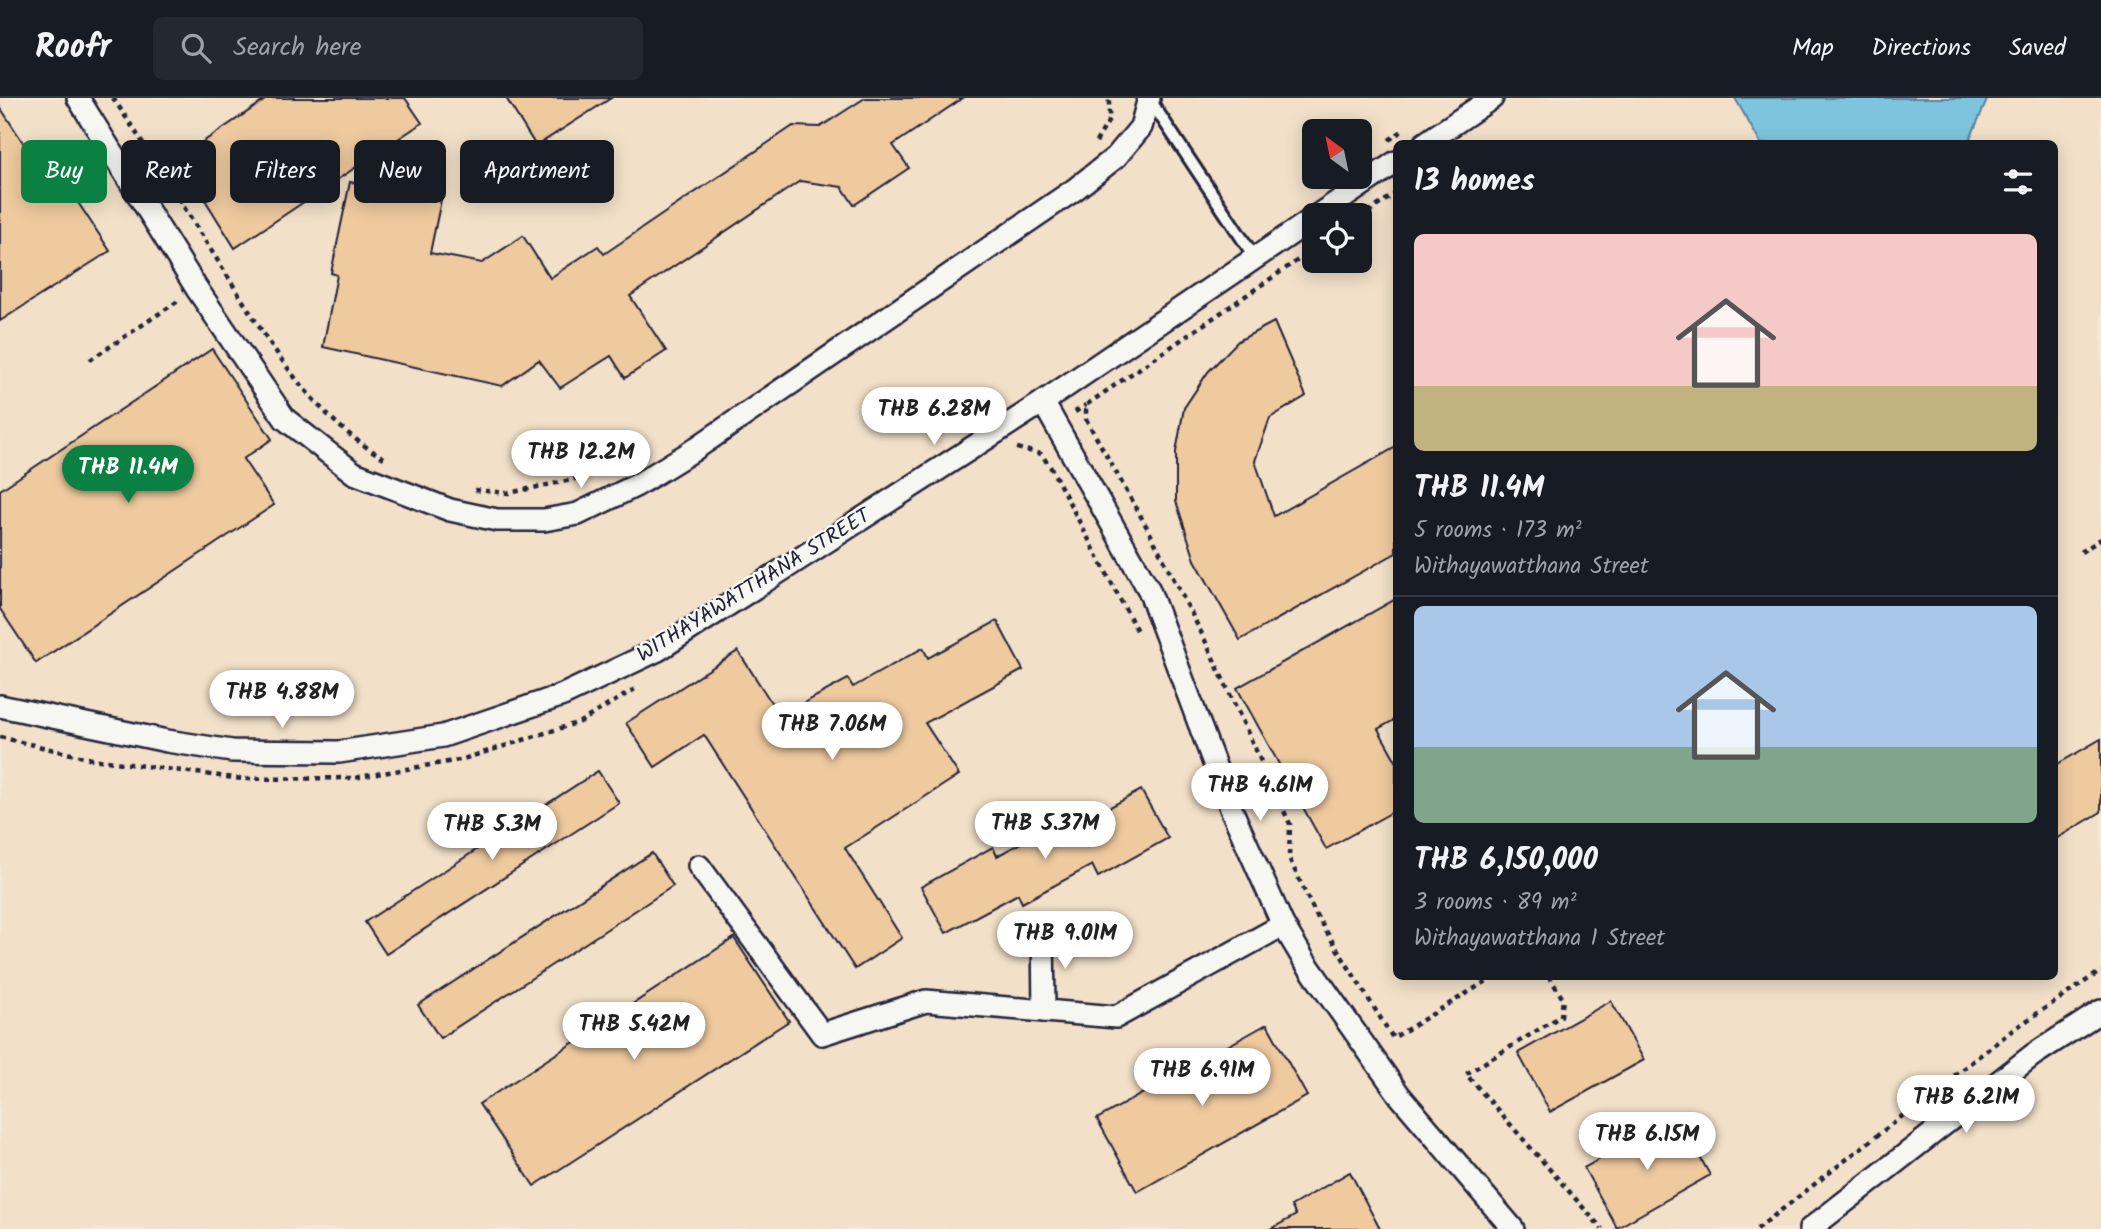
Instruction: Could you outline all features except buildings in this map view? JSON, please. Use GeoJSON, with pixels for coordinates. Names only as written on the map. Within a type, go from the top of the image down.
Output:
{"type":"FeatureCollection","features":[{"type":"Feature","properties":{"kind":"street"},"geometry":{"type":"LineString","coordinates":[[78,98],[197,289],[285,419],[354,473],[450,510],[497,520],[544,520],[578,514],[637,485],[689,453],[1074,190],[1116,158],[1141,127],[1149,98]]}},
{"type":"Feature","properties":{"kind":"street"},"geometry":{"type":"LineString","coordinates":[[1430,140],[1492,98]]}},
{"type":"Feature","properties":{"kind":"street","name":"WITHAYAWATTHANA STREET"},"geometry":{"type":"LineString","coordinates":[[1336,203],[1393,164]]}},
{"type":"Feature","properties":{"kind":"street","name":"WITHAYAWATTHANA STREET"},"geometry":{"type":"LineString","coordinates":[[0,706],[167,741],[232,751],[339,752],[443,736],[563,695],[658,650],[1043,402],[1302,226]]}},
{"type":"Feature","properties":{"kind":"street"},"geometry":{"type":"LineString","coordinates":[[1043,402],[1149,590],[1232,811],[1283,925],[1304,960],[1400,1096],[1513,1229]]}},
{"type":"Feature","properties":{"kind":"street"},"geometry":{"type":"LineString","coordinates":[[699,866],[822,1034],[926,1001],[1116,1017],[1283,925]]}},
{"type":"Feature","properties":{"kind":"street"},"geometry":{"type":"LineString","coordinates":[[1044,931],[1044,1012]]}},
{"type":"Feature","properties":{"kind":"street"},"geometry":{"type":"LineString","coordinates":[[1810,1229],[2033,1055],[2099,1016]]}},
{"type":"Feature","properties":{"kind":"lane"},"geometry":{"type":"LineString","coordinates":[[1149,98],[1255,258]]}},
{"type":"Feature","properties":{"kind":"path"},"geometry":{"type":"LineString","coordinates":[[113,98],[268,340],[314,402],[361,445],[389,461]]}},
{"type":"Feature","properties":{"kind":"path"},"geometry":{"type":"LineString","coordinates":[[1094,145],[1109,120],[1109,98]]}},
{"type":"Feature","properties":{"kind":"path"},"geometry":{"type":"LineString","coordinates":[[1372,210],[1393,195]]}},
{"type":"Feature","properties":{"kind":"path"},"geometry":{"type":"LineString","coordinates":[[1005,455],[1086,405],[1302,257]]}},
{"type":"Feature","properties":{"kind":"path"},"geometry":{"type":"LineString","coordinates":[[90,359],[197,289]]}},
{"type":"Feature","properties":{"kind":"path"},"geometry":{"type":"LineString","coordinates":[[1086,405],[1086,419],[1149,531],[1203,636],[1290,824],[1289,858],[1316,915],[1393,1038],[1488,980]]}},
{"type":"Feature","properties":{"kind":"path"},"geometry":{"type":"LineString","coordinates":[[465,489],[509,493],[619,465],[651,448]]}},
{"type":"Feature","properties":{"kind":"path"},"geometry":{"type":"LineString","coordinates":[[2081,552],[2101,539]]}},
{"type":"Feature","properties":{"kind":"path"},"geometry":{"type":"LineString","coordinates":[[0,737],[92,759],[242,779],[353,778],[460,761],[580,722],[640,685]]}},
{"type":"Feature","properties":{"kind":"path"},"geometry":{"type":"LineString","coordinates":[[1758,1229],[2014,1029],[2101,971]]}},
{"type":"Feature","properties":{"kind":"path"},"geometry":{"type":"LineString","coordinates":[[1551,980],[1563,999],[1561,1016],[1466,1073],[1602,1229]]}},
{"type":"Feature","properties":{"kind":"shaded area"},"geometry":{"type":"Polygon","coordinates":[[[0,98],[2101,98],[2101,1229],[0,1229],[0,98]]]}},
{"type":"Feature","properties":{"kind":"water"},"geometry":{"type":"Polygon","coordinates":[[[1735,98],[1988,98],[1969,140],[1759,140],[1735,98]]]}}]}
